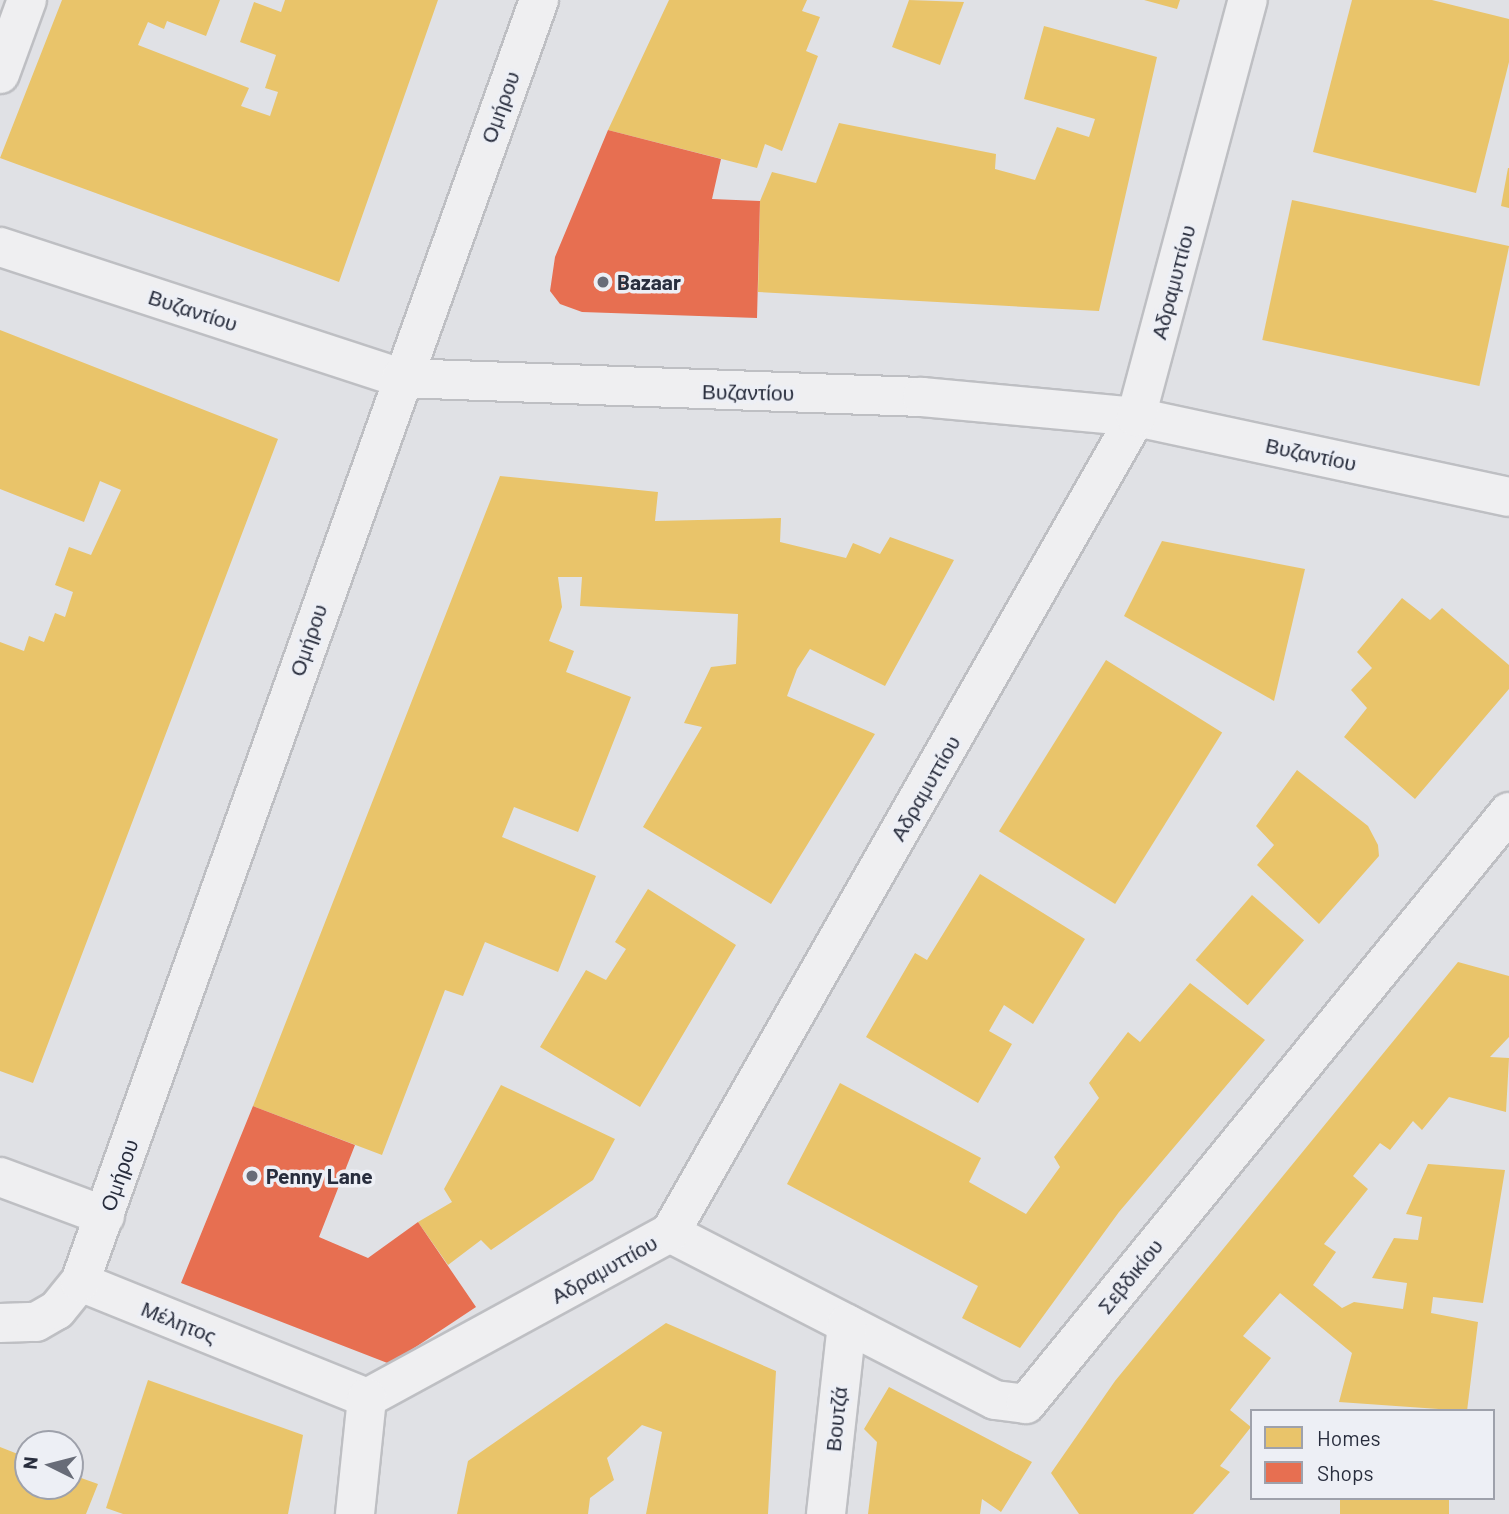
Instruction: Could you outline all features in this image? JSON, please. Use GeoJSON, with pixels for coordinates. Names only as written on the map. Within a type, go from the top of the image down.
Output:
{"type":"FeatureCollection","features":[{"type":"Feature","properties":{"kind":"street"},"geometry":{"type":"LineString","coordinates":[[0,75],[27,0]]}},
{"type":"Feature","properties":{"kind":"street","name":"Ομήρου"},"geometry":{"type":"LineString","coordinates":[[80,1282],[401,378],[539,0]]}},
{"type":"Feature","properties":{"kind":"street","name":"Αδραμυττίου"},"geometry":{"type":"LineString","coordinates":[[367,1398],[670,1233],[1136,417],[1248,0]]}},
{"type":"Feature","properties":{"kind":"street","name":"Βυζαντίου"},"geometry":{"type":"LineString","coordinates":[[0,247],[401,378],[922,397],[1136,417],[1509,497]]}},
{"type":"Feature","properties":{"kind":"street","name":"Σεβδικίου"},"geometry":{"type":"LineString","coordinates":[[670,1233],[995,1400],[1026,1404],[1501,832]]}},
{"type":"Feature","properties":{"kind":"street"},"geometry":{"type":"LineString","coordinates":[[0,1177],[105,1216]]}},
{"type":"Feature","properties":{"kind":"street"},"geometry":{"type":"LineString","coordinates":[[0,1323],[36,1322],[57,1310],[80,1282]]}},
{"type":"Feature","properties":{"kind":"street","name":"Μέλητος"},"geometry":{"type":"LineString","coordinates":[[80,1282],[367,1398]]}},
{"type":"Feature","properties":{"kind":"street","name":"Βουτζά"},"geometry":{"type":"LineString","coordinates":[[826,1514],[846,1324]]}},
{"type":"Feature","properties":{"kind":"street"},"geometry":{"type":"LineString","coordinates":[[355,1514],[367,1398]]}},
{"type":"Feature","properties":{"kind":"building: Homes"},"geometry":{"type":"Polygon","coordinates":[[[62,0],[220,0],[206,36],[167,21],[164,29],[148,22],[138,45],[249,88],[241,106],[270,116],[278,92],[265,88],[276,55],[240,42],[254,2],[281,12],[285,0],[438,0],[339,282],[0,158],[62,0]]]}},
{"type":"Feature","properties":{"kind":"building: Homes"},"geometry":{"type":"Polygon","coordinates":[[[669,0],[807,0],[802,11],[820,17],[806,51],[818,56],[782,151],[765,144],[757,168],[608,130],[669,0]]]}},
{"type":"Feature","properties":{"kind":"building: Homes"},"geometry":{"type":"Polygon","coordinates":[[[909,0],[964,2],[940,65],[892,47],[909,0]]]}},
{"type":"Feature","properties":{"kind":"building: Homes"},"geometry":{"type":"Polygon","coordinates":[[[1144,0],[1180,0],[1177,9],[1144,0]]]}},
{"type":"Feature","properties":{"kind":"building: Homes"},"geometry":{"type":"Polygon","coordinates":[[[1352,0],[1432,0],[1509,19],[1509,62],[1476,193],[1313,152],[1352,0]]]}},
{"type":"Feature","properties":{"kind":"building: Homes"},"geometry":{"type":"Polygon","coordinates":[[[1044,26],[1157,57],[1099,311],[758,292],[760,201],[772,172],[816,183],[839,123],[996,154],[995,169],[1035,180],[1057,127],[1089,137],[1095,119],[1024,99],[1044,26]]]}},
{"type":"Feature","properties":{"kind":"building: Homes"},"geometry":{"type":"Polygon","coordinates":[[[1509,168],[1509,208],[1501,206],[1509,168]]]}},
{"type":"Feature","properties":{"kind":"building: Homes"},"geometry":{"type":"Polygon","coordinates":[[[1292,200],[1509,246],[1479,386],[1262,340],[1292,200]]]}},
{"type":"Feature","properties":{"kind":"building: Homes"},"geometry":{"type":"Polygon","coordinates":[[[0,330],[278,439],[33,1083],[0,1071],[0,642],[24,651],[29,636],[44,642],[55,613],[65,617],[73,592],[55,585],[69,547],[91,555],[121,490],[100,481],[84,522],[0,489],[0,330]]]}},
{"type":"Feature","properties":{"kind":"building: Homes"},"geometry":{"type":"Polygon","coordinates":[[[500,476],[658,492],[655,521],[781,518],[780,542],[846,558],[853,543],[880,554],[890,537],[954,560],[885,686],[810,649],[797,669],[787,696],[875,734],[771,904],[643,827],[702,727],[684,723],[711,667],[736,664],[738,614],[580,606],[582,577],[558,577],[562,607],[549,641],[574,651],[566,672],[631,697],[578,832],[514,807],[502,837],[596,876],[558,972],[485,942],[463,996],[445,990],[382,1155],[253,1106],[500,476]]]}},
{"type":"Feature","properties":{"kind":"building: Homes"},"geometry":{"type":"Polygon","coordinates":[[[1162,541],[1305,569],[1274,701],[1124,616],[1162,541]]]}},
{"type":"Feature","properties":{"kind":"building: Homes"},"geometry":{"type":"Polygon","coordinates":[[[1402,598],[1430,620],[1442,608],[1509,665],[1509,689],[1415,799],[1344,737],[1367,708],[1351,690],[1372,668],[1357,652],[1402,598]]]}},
{"type":"Feature","properties":{"kind":"building: Homes"},"geometry":{"type":"Polygon","coordinates":[[[1106,660],[1222,733],[1115,904],[999,831],[1106,660]]]}},
{"type":"Feature","properties":{"kind":"building: Homes"},"geometry":{"type":"Polygon","coordinates":[[[1297,770],[1368,826],[1378,845],[1379,856],[1319,924],[1257,865],[1274,845],[1256,826],[1297,770]]]}},
{"type":"Feature","properties":{"kind":"building: Homes"},"geometry":{"type":"Polygon","coordinates":[[[980,874],[1085,939],[1033,1024],[1004,1005],[989,1031],[1012,1044],[978,1103],[866,1037],[915,953],[927,960],[980,874]]]}},
{"type":"Feature","properties":{"kind":"building: Homes"},"geometry":{"type":"Polygon","coordinates":[[[648,889],[736,945],[640,1107],[540,1047],[586,970],[606,980],[626,949],[615,942],[648,889]]]}},
{"type":"Feature","properties":{"kind":"building: Homes"},"geometry":{"type":"Polygon","coordinates":[[[1252,895],[1304,940],[1248,1005],[1196,960],[1252,895]]]}},
{"type":"Feature","properties":{"kind":"building: Homes"},"geometry":{"type":"Polygon","coordinates":[[[1458,962],[1509,976],[1509,1037],[1490,1057],[1509,1058],[1506,1112],[1449,1097],[1422,1130],[1413,1121],[1390,1150],[1380,1143],[1353,1176],[1368,1189],[1324,1244],[1336,1252],[1313,1285],[1342,1308],[1354,1302],[1403,1309],[1407,1283],[1372,1278],[1394,1238],[1418,1240],[1422,1217],[1406,1214],[1428,1164],[1505,1170],[1483,1303],[1433,1297],[1431,1313],[1478,1322],[1467,1409],[1339,1402],[1352,1353],[1280,1293],[1243,1336],[1271,1358],[1230,1410],[1250,1428],[1220,1466],[1230,1472],[1193,1514],[1079,1514],[1051,1473],[1115,1381],[1458,962]]]}},
{"type":"Feature","properties":{"kind":"building: Homes"},"geometry":{"type":"Polygon","coordinates":[[[1190,983],[1265,1040],[1119,1212],[1020,1348],[962,1318],[978,1286],[787,1184],[840,1083],[981,1158],[969,1182],[1026,1214],[1060,1167],[1054,1157],[1099,1098],[1089,1083],[1128,1032],[1140,1042],[1190,983]]]}},
{"type":"Feature","properties":{"kind":"building: Homes"},"geometry":{"type":"Polygon","coordinates":[[[501,1085],[615,1139],[593,1180],[491,1250],[481,1240],[448,1265],[418,1222],[452,1202],[444,1189],[501,1085]]]}},
{"type":"Feature","properties":{"kind":"building: Homes"},"geometry":{"type":"Polygon","coordinates":[[[666,1323],[776,1371],[768,1514],[646,1514],[662,1432],[642,1425],[607,1458],[614,1480],[590,1498],[588,1514],[457,1514],[468,1461],[666,1323]]]}},
{"type":"Feature","properties":{"kind":"building: Homes"},"geometry":{"type":"Polygon","coordinates":[[[148,1380],[303,1435],[288,1514],[123,1514],[106,1508],[148,1380]]]}},
{"type":"Feature","properties":{"kind":"building: Homes"},"geometry":{"type":"Polygon","coordinates":[[[889,1387],[1032,1462],[1001,1512],[982,1499],[980,1514],[868,1514],[877,1442],[864,1429],[889,1387]]]}},
{"type":"Feature","properties":{"kind":"building: Homes"},"geometry":{"type":"Polygon","coordinates":[[[0,1447],[14,1452],[14,1500],[84,1500],[84,1479],[98,1484],[86,1514],[0,1514],[0,1447]]]}},
{"type":"Feature","properties":{"kind":"building: Homes"},"geometry":{"type":"Polygon","coordinates":[[[1340,1500],[1449,1500],[1449,1514],[1340,1514],[1340,1500]]]}},
{"type":"Feature","properties":{"kind":"building: Shops"},"geometry":{"type":"Polygon","coordinates":[[[608,130],[721,159],[712,199],[760,201],[757,318],[582,312],[560,304],[550,291],[555,257],[608,130]]]}},
{"type":"Feature","properties":{"kind":"building: Shops"},"geometry":{"type":"Polygon","coordinates":[[[253,1106],[355,1145],[319,1237],[368,1258],[418,1222],[476,1307],[390,1364],[181,1283],[253,1106]]]}},
{"type":"Feature","properties":{"kind":"place","name":"Bazaar"},"geometry":{"type":"Point","coordinates":[603,282]}},
{"type":"Feature","properties":{"kind":"place","name":"Penny Lane"},"geometry":{"type":"Point","coordinates":[252,1176]}}]}
